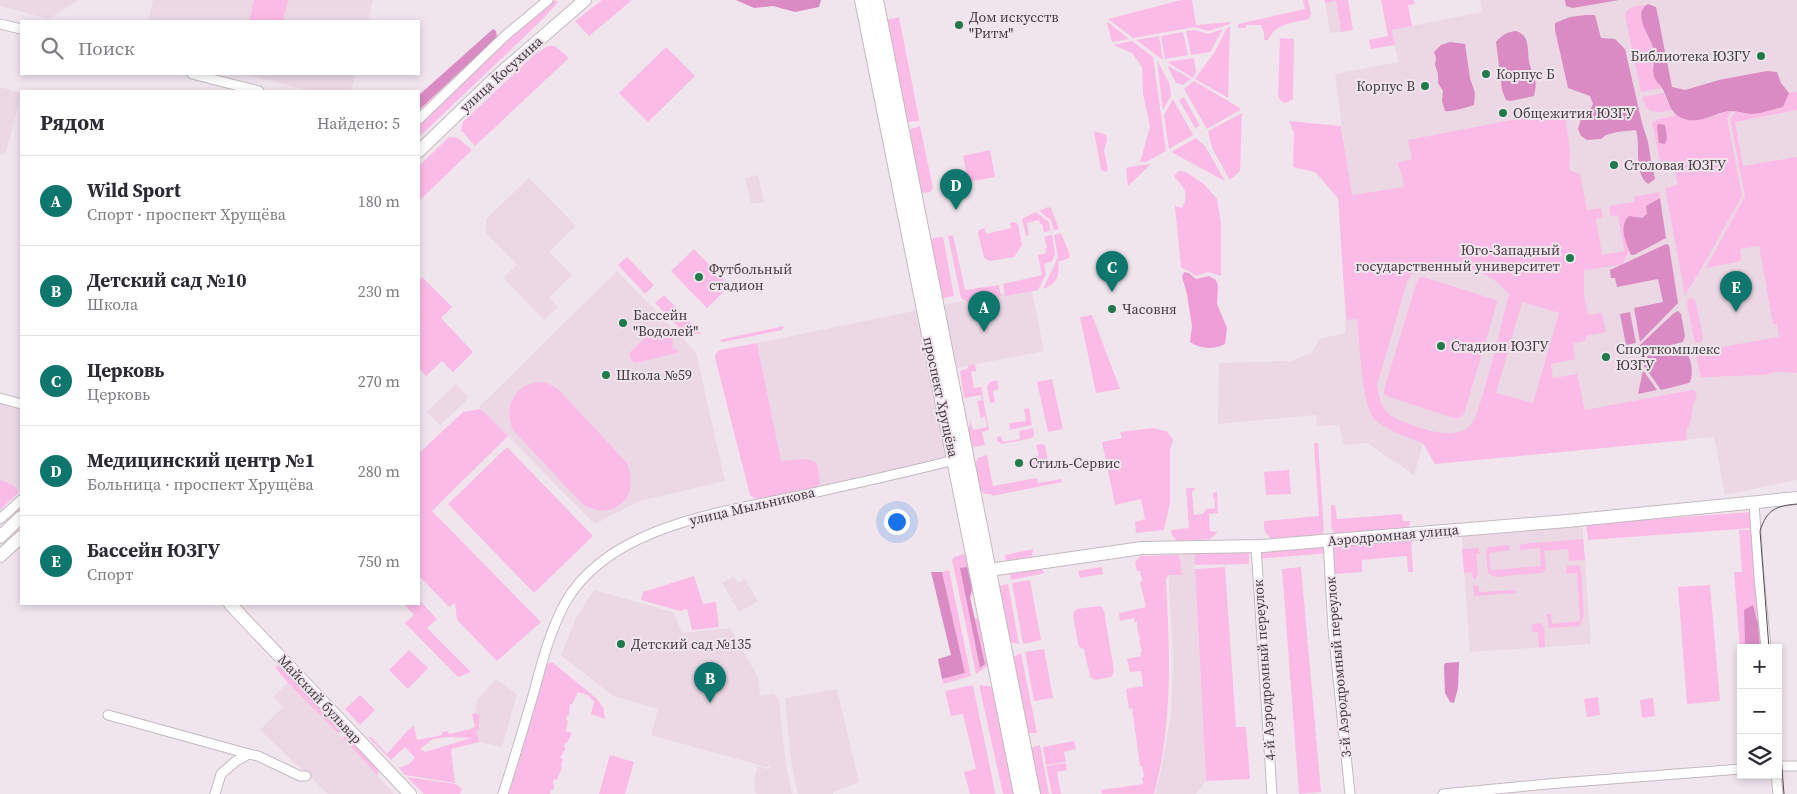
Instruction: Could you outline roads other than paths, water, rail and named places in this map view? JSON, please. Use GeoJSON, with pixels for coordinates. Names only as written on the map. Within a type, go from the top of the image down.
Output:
{"type":"FeatureCollection","features":[{"type":"Feature","properties":{"kind":"main road","name":"проспект Хрущёва"},"geometry":{"type":"LineString","coordinates":[[862,0],[960,458],[989,570],[1033,794]]}},
{"type":"Feature","properties":{"kind":"main road","name":"проспект Хрущёва"},"geometry":{"type":"LineString","coordinates":[[876,0],[1021,794]]}},
{"type":"Feature","properties":{"kind":"street","name":"улица Косухина"},"geometry":{"type":"LineString","coordinates":[[420,118],[506,35],[548,0]]}},
{"type":"Feature","properties":{"kind":"street","name":"улица Косухина"},"geometry":{"type":"LineString","coordinates":[[420,150],[495,78],[585,0]]}},
{"type":"Feature","properties":{"kind":"street"},"geometry":{"type":"LineString","coordinates":[[0,24],[20,29]]}},
{"type":"Feature","properties":{"kind":"street"},"geometry":{"type":"LineString","coordinates":[[196,75],[255,90]]}},
{"type":"Feature","properties":{"kind":"street"},"geometry":{"type":"LineString","coordinates":[[0,398],[20,404]]}},
{"type":"Feature","properties":{"kind":"street","name":"улица Мыльникова"},"geometry":{"type":"LineString","coordinates":[[504,794],[552,631],[574,589],[597,565],[645,536],[705,515],[960,458]]}},
{"type":"Feature","properties":{"kind":"street","name":"Аэродромная улица"},"geometry":{"type":"LineString","coordinates":[[989,570],[1142,548],[1256,546],[1567,521],[1797,498]]}},
{"type":"Feature","properties":{"kind":"street"},"geometry":{"type":"LineString","coordinates":[[0,519],[20,501]]}},
{"type":"Feature","properties":{"kind":"street"},"geometry":{"type":"LineString","coordinates":[[1754,503],[1766,644]]}},
{"type":"Feature","properties":{"kind":"street"},"geometry":{"type":"LineString","coordinates":[[0,537],[20,518]]}},
{"type":"Feature","properties":{"kind":"street"},"geometry":{"type":"LineString","coordinates":[[0,556],[20,539]]}},
{"type":"Feature","properties":{"kind":"street","name":"3-й Аэродромный переулок"},"geometry":{"type":"LineString","coordinates":[[1328,540],[1333,628],[1350,794]]}},
{"type":"Feature","properties":{"kind":"street","name":"4-й Аэродромный переулок"},"geometry":{"type":"LineString","coordinates":[[1256,546],[1272,794]]}},
{"type":"Feature","properties":{"kind":"street","name":"Майский бульвар"},"geometry":{"type":"LineString","coordinates":[[231,605],[410,794]]}},
{"type":"Feature","properties":{"kind":"street"},"geometry":{"type":"LineString","coordinates":[[108,715],[258,756],[300,776],[306,776]]}},
{"type":"Feature","properties":{"kind":"street"},"geometry":{"type":"LineString","coordinates":[[215,794],[221,774],[236,761],[249,754]]}},
{"type":"Feature","properties":{"kind":"street"},"geometry":{"type":"LineString","coordinates":[[1782,766],[1797,766]]}},
{"type":"Feature","properties":{"kind":"street"},"geometry":{"type":"LineString","coordinates":[[1443,794],[1737,769]]}},
{"type":"Feature","properties":{"kind":"street"},"geometry":{"type":"LineString","coordinates":[[1776,779],[1778,794]]}},
{"type":"Feature","properties":{"kind":"tram line"},"geometry":{"type":"LineString","coordinates":[[1769,644],[1760,531],[1769,513],[1773,510],[1797,504]]}},
{"type":"Feature","properties":{"kind":"tram line"},"geometry":{"type":"LineString","coordinates":[[1779,734],[1784,794]]}},
{"type":"Feature","properties":{"kind":"place","name":"Дом искусств \"Ритм\""},"geometry":{"type":"Point","coordinates":[959,25]}},
{"type":"Feature","properties":{"kind":"place","name":"Библиотека ЮЗГУ"},"geometry":{"type":"Point","coordinates":[1761,56]}},
{"type":"Feature","properties":{"kind":"place","name":"Корпус Б"},"geometry":{"type":"Point","coordinates":[1486,74]}},
{"type":"Feature","properties":{"kind":"place","name":"Корпус В"},"geometry":{"type":"Point","coordinates":[1425,86]}},
{"type":"Feature","properties":{"kind":"place","name":"Общежития ЮЗГУ"},"geometry":{"type":"Point","coordinates":[1503,113]}},
{"type":"Feature","properties":{"kind":"place","name":"Столовая ЮЗГУ"},"geometry":{"type":"Point","coordinates":[1614,165]}},
{"type":"Feature","properties":{"kind":"place","name":"Медицинский центр №1"},"geometry":{"type":"Point","coordinates":[956,210]}},
{"type":"Feature","properties":{"kind":"place","name":"Юго-Западный государственный университет"},"geometry":{"type":"Point","coordinates":[1570,258]}},
{"type":"Feature","properties":{"kind":"place","name":"Футбольный стадион"},"geometry":{"type":"Point","coordinates":[699,277]}},
{"type":"Feature","properties":{"kind":"place","name":"Церковь"},"geometry":{"type":"Point","coordinates":[1112,292]}},
{"type":"Feature","properties":{"kind":"place","name":"Часовня"},"geometry":{"type":"Point","coordinates":[1112,309]}},
{"type":"Feature","properties":{"kind":"place","name":"Бассейн ЮЗГУ"},"geometry":{"type":"Point","coordinates":[1736,312]}},
{"type":"Feature","properties":{"kind":"place","name":"Бассейн \"Водолей\""},"geometry":{"type":"Point","coordinates":[623,323]}},
{"type":"Feature","properties":{"kind":"place","name":"Wild Sport"},"geometry":{"type":"Point","coordinates":[984,332]}},
{"type":"Feature","properties":{"kind":"place","name":"Стадион ЮЗГУ"},"geometry":{"type":"Point","coordinates":[1441,346]}},
{"type":"Feature","properties":{"kind":"place","name":"Спорткомплекс ЮЗГУ"},"geometry":{"type":"Point","coordinates":[1606,357]}},
{"type":"Feature","properties":{"kind":"place","name":"Школа №59"},"geometry":{"type":"Point","coordinates":[606,375]}},
{"type":"Feature","properties":{"kind":"place","name":"Стиль-Сервис"},"geometry":{"type":"Point","coordinates":[1019,463]}},
{"type":"Feature","properties":{"kind":"place","name":"Детский сад №135"},"geometry":{"type":"Point","coordinates":[621,644]}},
{"type":"Feature","properties":{"kind":"place","name":"Детский сад №10"},"geometry":{"type":"Point","coordinates":[710,703]}}]}
